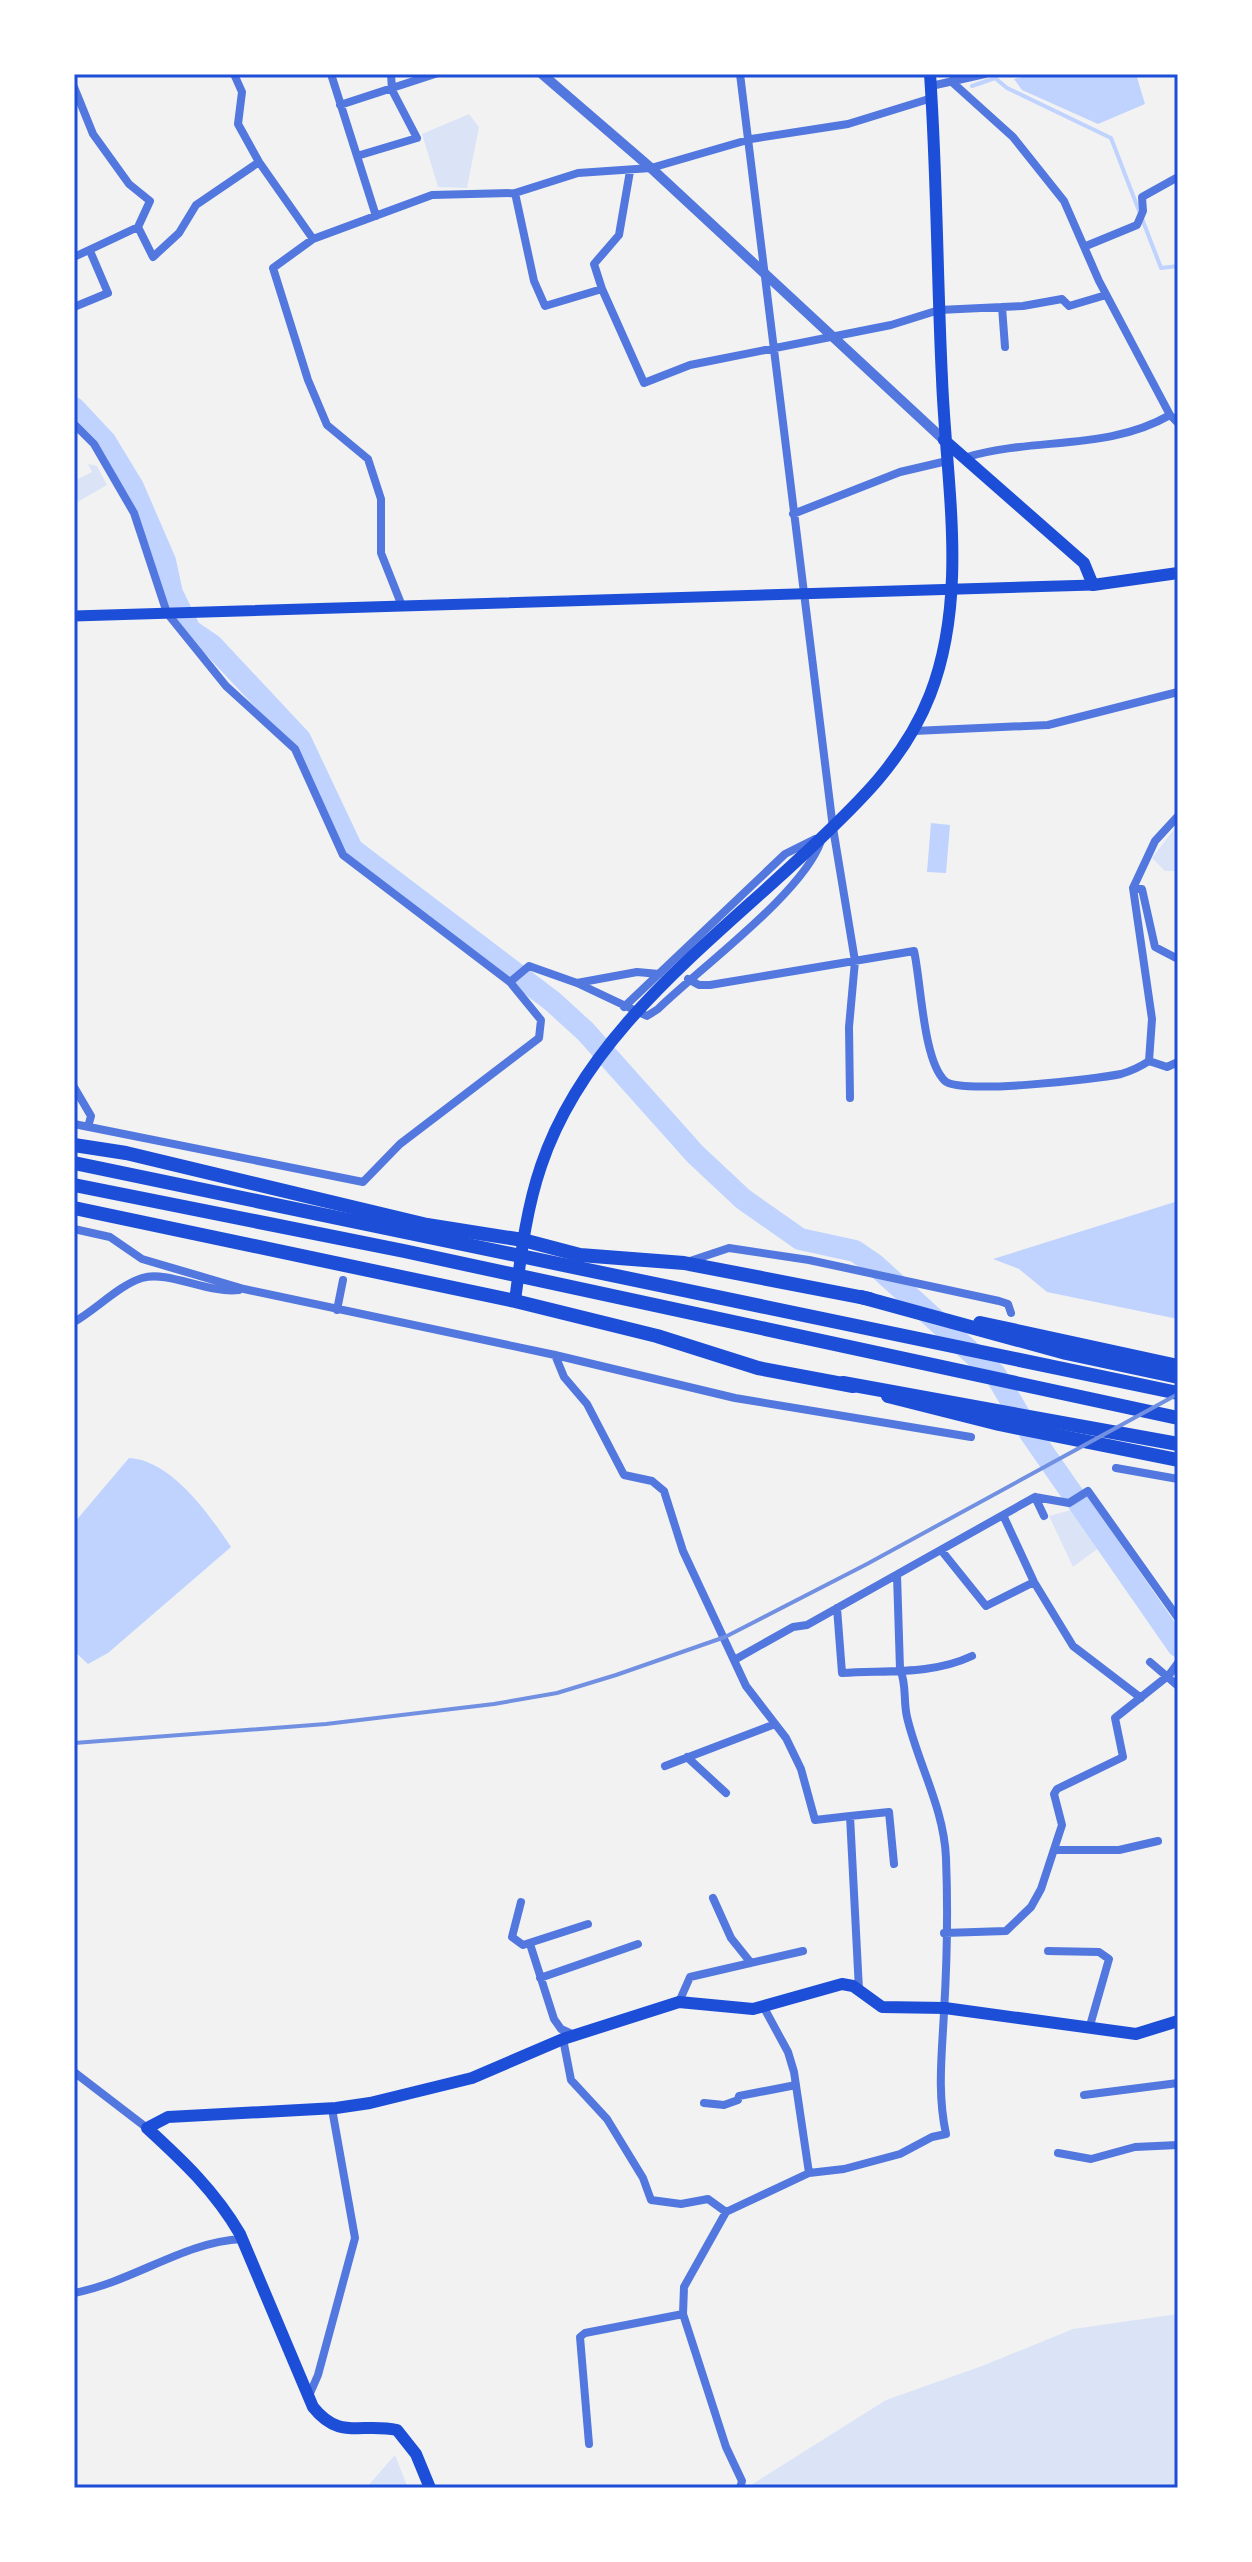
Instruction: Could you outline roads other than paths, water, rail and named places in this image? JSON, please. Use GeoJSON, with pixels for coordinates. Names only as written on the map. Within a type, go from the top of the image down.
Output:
{"type":"FeatureCollection","features":[{"type":"Feature","properties":{"kind":"highway"},"geometry":{"type":"LineString","coordinates":[[74,1145],[126,1153],[427,1225],[523,1240],[580,1255],[684,1263],[861,1297],[1178,1366]]}},
{"type":"Feature","properties":{"kind":"highway"},"geometry":{"type":"LineString","coordinates":[[74,1163],[1178,1393]]}},
{"type":"Feature","properties":{"kind":"highway"},"geometry":{"type":"LineString","coordinates":[[74,1185],[420,1254],[1178,1418]]}},
{"type":"Feature","properties":{"kind":"highway"},"geometry":{"type":"LineString","coordinates":[[74,1208],[515,1301],[657,1336],[758,1368],[1178,1444]]}},
{"type":"Feature","properties":{"kind":"highway"},"geometry":{"type":"LineString","coordinates":[[861,1297],[1066,1353],[1178,1377]]}},
{"type":"Feature","properties":{"kind":"highway"},"geometry":{"type":"LineString","coordinates":[[843,1383],[999,1424],[1178,1460]]}},
{"type":"Feature","properties":{"kind":"main road"},"geometry":{"type":"LineString","coordinates":[[515,1301],[523,1240],[542,1163],[573,1096],[598,1059],[647,1002],[828,832],[888,771],[914,731],[931,693],[953,587],[944,440],[931,86]]}},
{"type":"Feature","properties":{"kind":"main road"},"geometry":{"type":"LineString","coordinates":[[944,440],[967,457],[1027,516],[1084,563],[1093,585]]}},
{"type":"Feature","properties":{"kind":"main road"},"geometry":{"type":"LineString","coordinates":[[74,616],[1093,585],[1178,573]]}},
{"type":"Feature","properties":{"kind":"main road"},"geometry":{"type":"LineString","coordinates":[[430,2488],[416,2454],[397,2430],[336,2427],[325,2422],[308,2398],[242,2239],[203,2179],[147,2128],[168,2117],[332,2109],[412,2094],[472,2078],[568,2037],[679,2002],[694,2001],[739,2010],[842,1984],[859,1990],[882,2007],[945,2008],[1136,2034],[1178,2021]]}},
{"type":"Feature","properties":{"kind":"street"},"geometry":{"type":"LineString","coordinates":[[234,74],[242,92],[238,124],[259,162],[313,239]]}},
{"type":"Feature","properties":{"kind":"street"},"geometry":{"type":"LineString","coordinates":[[331,74],[376,216]]}},
{"type":"Feature","properties":{"kind":"street"},"geometry":{"type":"LineString","coordinates":[[357,156],[417,138],[392,90],[391,74]]}},
{"type":"Feature","properties":{"kind":"street"},"geometry":{"type":"LineString","coordinates":[[340,105],[435,74]]}},
{"type":"Feature","properties":{"kind":"street"},"geometry":{"type":"LineString","coordinates":[[542,74],[651,168],[944,440]]}},
{"type":"Feature","properties":{"kind":"street"},"geometry":{"type":"LineString","coordinates":[[740,74],[751,139],[828,832],[855,961],[849,1027],[850,1098]]}},
{"type":"Feature","properties":{"kind":"street"},"geometry":{"type":"LineString","coordinates":[[402,606],[381,553],[381,499],[368,459],[327,425],[308,380],[273,268],[313,239],[432,195],[515,193],[578,173],[651,168],[751,139],[848,124],[931,86],[954,78],[985,74]]}},
{"type":"Feature","properties":{"kind":"street"},"geometry":{"type":"LineString","coordinates":[[954,78],[1013,137],[1064,201],[1106,295],[1170,415],[1178,423]]}},
{"type":"Feature","properties":{"kind":"street"},"geometry":{"type":"LineString","coordinates":[[74,87],[93,134],[129,184],[150,201],[138,227],[74,257]]}},
{"type":"Feature","properties":{"kind":"street"},"geometry":{"type":"LineString","coordinates":[[138,227],[153,257],[179,233],[196,205],[259,162]]}},
{"type":"Feature","properties":{"kind":"street"},"geometry":{"type":"LineString","coordinates":[[630,171],[619,235],[594,264],[644,383],[690,365],[834,337],[939,310],[1002,307],[1062,299],[1069,306],[1106,295]]}},
{"type":"Feature","properties":{"kind":"street"},"geometry":{"type":"LineString","coordinates":[[1086,246],[1137,225],[1141,217],[1142,197],[1178,177]]}},
{"type":"Feature","properties":{"kind":"street"},"geometry":{"type":"LineString","coordinates":[[515,193],[534,281],[545,306],[602,289]]}},
{"type":"Feature","properties":{"kind":"street"},"geometry":{"type":"LineString","coordinates":[[74,307],[108,293],[90,251]]}},
{"type":"Feature","properties":{"kind":"street"},"geometry":{"type":"LineString","coordinates":[[1002,307],[1005,347]]}},
{"type":"Feature","properties":{"kind":"street"},"geometry":{"type":"LineString","coordinates":[[967,457],[988,451],[1130,434],[1170,415]]}},
{"type":"Feature","properties":{"kind":"street"},"geometry":{"type":"LineString","coordinates":[[74,424],[94,444],[134,513],[169,613],[226,686],[295,749],[343,855],[510,982],[541,1020],[539,1038],[400,1144],[363,1182],[74,1124]]}},
{"type":"Feature","properties":{"kind":"street"},"geometry":{"type":"LineString","coordinates":[[793,514],[900,472],[947,461]]}},
{"type":"Feature","properties":{"kind":"street"},"geometry":{"type":"LineString","coordinates":[[914,731],[1048,725],[1178,692]]}},
{"type":"Feature","properties":{"kind":"street"},"geometry":{"type":"LineString","coordinates":[[1149,1061],[1150,998],[1133,888],[1155,841],[1178,816]]}},
{"type":"Feature","properties":{"kind":"street"},"geometry":{"type":"LineString","coordinates":[[510,982],[529,966],[577,983],[647,1016],[773,905],[814,863],[828,832]]}},
{"type":"Feature","properties":{"kind":"street"},"geometry":{"type":"LineString","coordinates":[[624,1007],[785,854],[828,832]]}},
{"type":"Feature","properties":{"kind":"street"},"geometry":{"type":"LineString","coordinates":[[1133,888],[1142,889],[1155,947],[1178,959]]}},
{"type":"Feature","properties":{"kind":"street"},"geometry":{"type":"LineString","coordinates":[[688,979],[699,985],[710,985],[914,951],[932,1055],[943,1080],[952,1085],[1005,1088],[1122,1073],[1149,1061],[1167,1067],[1178,1062]]}},
{"type":"Feature","properties":{"kind":"street"},"geometry":{"type":"LineString","coordinates":[[577,983],[637,972],[659,974]]}},
{"type":"Feature","properties":{"kind":"street"},"geometry":{"type":"LineString","coordinates":[[74,1087],[91,1116],[88,1127]]}},
{"type":"Feature","properties":{"kind":"street"},"geometry":{"type":"LineString","coordinates":[[74,1229],[110,1237],[142,1259],[244,1289],[555,1355],[735,1398],[971,1437]]}},
{"type":"Feature","properties":{"kind":"street"},"geometry":{"type":"LineString","coordinates":[[684,1263],[729,1248],[809,1260],[999,1301],[1008,1304],[1011,1313]]}},
{"type":"Feature","properties":{"kind":"street"},"geometry":{"type":"LineString","coordinates":[[74,1322],[142,1277],[170,1279],[220,1292],[244,1289]]}},
{"type":"Feature","properties":{"kind":"street"},"geometry":{"type":"LineString","coordinates":[[337,1310],[343,1280]]}},
{"type":"Feature","properties":{"kind":"street"},"geometry":{"type":"LineString","coordinates":[[555,1355],[564,1377],[587,1404],[624,1475],[652,1481],[664,1491],[683,1551],[746,1686],[775,1724],[801,1769],[815,1820],[889,1812],[894,1864]]}},
{"type":"Feature","properties":{"kind":"street"},"geometry":{"type":"LineString","coordinates":[[1116,1468],[1178,1479]]}},
{"type":"Feature","properties":{"kind":"street"},"geometry":{"type":"LineString","coordinates":[[736,1659],[793,1627],[807,1625],[1035,1497],[1072,1500],[1088,1491],[1178,1618]]}},
{"type":"Feature","properties":{"kind":"street"},"geometry":{"type":"LineString","coordinates":[[1035,1497],[1044,1516]]}},
{"type":"Feature","properties":{"kind":"street"},"geometry":{"type":"LineString","coordinates":[[1003,1515],[1034,1582],[1073,1646],[1141,1698]]}},
{"type":"Feature","properties":{"kind":"street"},"geometry":{"type":"LineString","coordinates":[[941,1550],[986,1606],[1034,1582]]}},
{"type":"Feature","properties":{"kind":"street"},"geometry":{"type":"LineString","coordinates":[[740,2488],[742,2481],[726,2447],[683,2314],[684,2287],[726,2212],[809,2173],[844,2169],[900,2154],[932,2137],[946,2134],[940,2094],[945,2008],[946,1856],[938,1810],[906,1715],[906,1683],[900,1669],[897,1575]]}},
{"type":"Feature","properties":{"kind":"street"},"geometry":{"type":"LineString","coordinates":[[837,1608],[842,1673],[900,1669],[920,1671],[950,1666],[972,1656]]}},
{"type":"Feature","properties":{"kind":"street"},"geometry":{"type":"LineString","coordinates":[[1150,1662],[1169,1675],[1178,1686]]}},
{"type":"Feature","properties":{"kind":"street"},"geometry":{"type":"LineString","coordinates":[[944,1933],[1006,1931],[1031,1907],[1062,1825],[1054,1794],[1057,1789],[1123,1757],[1115,1718],[1169,1675],[1178,1663]]}},
{"type":"Feature","properties":{"kind":"street"},"geometry":{"type":"LineString","coordinates":[[665,1766],[775,1724]]}},
{"type":"Feature","properties":{"kind":"street"},"geometry":{"type":"LineString","coordinates":[[687,1757],[726,1793]]}},
{"type":"Feature","properties":{"kind":"street"},"geometry":{"type":"LineString","coordinates":[[850,1816],[859,1990]]}},
{"type":"Feature","properties":{"kind":"street"},"geometry":{"type":"LineString","coordinates":[[1054,1850],[1119,1850],[1158,1841]]}},
{"type":"Feature","properties":{"kind":"street"},"geometry":{"type":"LineString","coordinates":[[713,1898],[731,1938],[751,1963]]}},
{"type":"Feature","properties":{"kind":"street"},"geometry":{"type":"LineString","coordinates":[[521,1902],[512,1937],[516,1943],[530,1944],[588,1924]]}},
{"type":"Feature","properties":{"kind":"street"},"geometry":{"type":"LineString","coordinates":[[530,1944],[554,2019],[568,2037],[571,2080],[607,2119],[643,2178],[651,2200],[681,2204],[708,2199],[726,2212]]}},
{"type":"Feature","properties":{"kind":"street"},"geometry":{"type":"LineString","coordinates":[[540,1978],[638,1944]]}},
{"type":"Feature","properties":{"kind":"street"},"geometry":{"type":"LineString","coordinates":[[679,2002],[690,1977],[803,1951]]}},
{"type":"Feature","properties":{"kind":"street"},"geometry":{"type":"LineString","coordinates":[[1048,1951],[1099,1952],[1109,1959],[1089,2029]]}},
{"type":"Feature","properties":{"kind":"street"},"geometry":{"type":"LineString","coordinates":[[763,2006],[788,2052],[809,2173]]}},
{"type":"Feature","properties":{"kind":"street"},"geometry":{"type":"LineString","coordinates":[[74,2072],[78,2082],[147,2128]]}},
{"type":"Feature","properties":{"kind":"street"},"geometry":{"type":"LineString","coordinates":[[1084,2095],[1178,2083]]}},
{"type":"Feature","properties":{"kind":"street"},"geometry":{"type":"LineString","coordinates":[[704,2103],[724,2105],[738,2100],[739,2096],[796,2085]]}},
{"type":"Feature","properties":{"kind":"street"},"geometry":{"type":"LineString","coordinates":[[308,2398],[318,2375],[355,2238],[332,2109]]}},
{"type":"Feature","properties":{"kind":"street"},"geometry":{"type":"LineString","coordinates":[[1058,2153],[1091,2159],[1135,2147],[1178,2145]]}},
{"type":"Feature","properties":{"kind":"street"},"geometry":{"type":"LineString","coordinates":[[74,2293],[109,2286],[212,2240],[242,2239]]}},
{"type":"Feature","properties":{"kind":"street"},"geometry":{"type":"LineString","coordinates":[[589,2444],[580,2337],[585,2333],[683,2314]]}},
{"type":"Feature","properties":{"kind":"water"},"geometry":{"type":"Polygon","coordinates":[[[1035,74],[1136,74],[1145,104],[1098,124],[1022,90],[1014,79],[1035,74]]]}},
{"type":"Feature","properties":{"kind":"water"},"geometry":{"type":"Polygon","coordinates":[[[931,823],[950,825],[946,873],[927,872],[931,823]]]}},
{"type":"Feature","properties":{"kind":"water"},"geometry":{"type":"Polygon","coordinates":[[[1178,1201],[1178,1319],[1047,1292],[1019,1269],[993,1259],[1178,1201]]]}},
{"type":"Feature","properties":{"kind":"water"},"geometry":{"type":"Polygon","coordinates":[[[129,1458],[145,1461],[174,1478],[212,1519],[231,1547],[108,1653],[88,1664],[74,1651],[74,1523],[129,1458]]]}},
{"type":"Feature","properties":{"kind":"waterway"},"geometry":{"type":"LineString","coordinates":[[972,86],[995,78],[1007,88],[1111,138],[1161,268],[1178,266]]}},
{"type":"Feature","properties":{"kind":"waterway"},"geometry":{"type":"LineString","coordinates":[[74,408],[105,441],[133,487],[165,561],[172,593],[190,630],[212,645],[300,739],[352,849],[552,1001],[585,1031],[695,1154],[743,1199],[800,1239],[855,1251],[874,1264],[995,1374],[1030,1433],[1178,1646]]}},
{"type":"Feature","properties":{"kind":"railway"},"geometry":{"type":"LineString","coordinates":[[74,1743],[326,1724],[494,1704],[557,1693],[616,1675],[725,1637],[867,1564],[1178,1394]]}}]}
